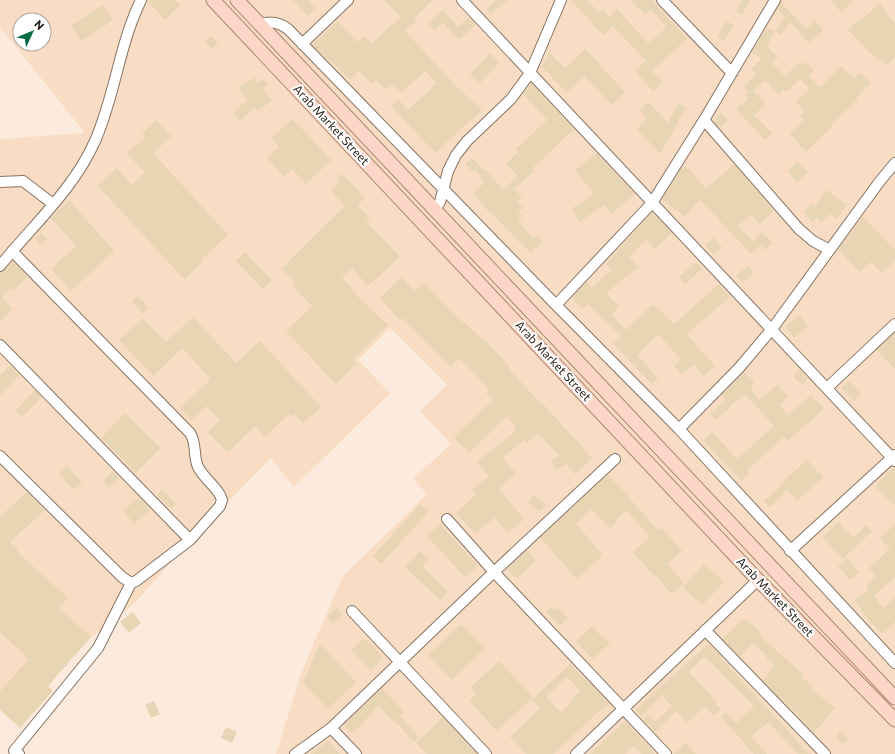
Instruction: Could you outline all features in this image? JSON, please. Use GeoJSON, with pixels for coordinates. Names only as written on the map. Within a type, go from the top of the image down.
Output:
{"type":"FeatureCollection","features":[{"type":"Feature","properties":{"kind":"main road","name":"Arab Market Street"},"geometry":{"type":"LineString","coordinates":[[213,0],[758,580],[895,720]]}},
{"type":"Feature","properties":{"kind":"main road"},"geometry":{"type":"LineString","coordinates":[[237,0],[895,698]]}},
{"type":"Feature","properties":{"kind":"street"},"geometry":{"type":"LineString","coordinates":[[0,266],[53,204],[80,168],[94,142],[110,100],[126,38],[141,0]]}},
{"type":"Feature","properties":{"kind":"street"},"geometry":{"type":"LineString","coordinates":[[302,44],[348,0]]}},
{"type":"Feature","properties":{"kind":"street"},"geometry":{"type":"LineString","coordinates":[[462,0],[894,458],[790,551]]}},
{"type":"Feature","properties":{"kind":"street"},"geometry":{"type":"LineString","coordinates":[[435,209],[440,202],[448,171],[461,148],[511,99],[530,73],[561,0]]}},
{"type":"Feature","properties":{"kind":"street"},"geometry":{"type":"LineString","coordinates":[[662,0],[732,73]]}},
{"type":"Feature","properties":{"kind":"street"},"geometry":{"type":"LineString","coordinates":[[556,305],[652,203],[704,120],[775,0]]}},
{"type":"Feature","properties":{"kind":"street"},"geometry":{"type":"LineString","coordinates":[[261,24],[270,22],[280,24],[288,29],[556,305],[679,429],[895,663]]}},
{"type":"Feature","properties":{"kind":"street"},"geometry":{"type":"LineString","coordinates":[[704,120],[799,229],[814,241],[830,250]]}},
{"type":"Feature","properties":{"kind":"street"},"geometry":{"type":"LineString","coordinates":[[679,429],[739,368],[772,329],[895,163]]}},
{"type":"Feature","properties":{"kind":"street"},"geometry":{"type":"LineString","coordinates":[[0,182],[23,181],[53,204]]}},
{"type":"Feature","properties":{"kind":"street"},"geometry":{"type":"LineString","coordinates":[[12,251],[190,432],[193,437],[196,460],[199,468],[217,490],[222,500],[220,506],[190,540],[136,582],[131,583],[98,648],[14,751],[19,754]]}},
{"type":"Feature","properties":{"kind":"street"},"geometry":{"type":"LineString","coordinates":[[827,388],[895,324]]}},
{"type":"Feature","properties":{"kind":"street"},"geometry":{"type":"LineString","coordinates":[[0,345],[190,540]]}},
{"type":"Feature","properties":{"kind":"street"},"geometry":{"type":"LineString","coordinates":[[0,456],[122,577],[131,583]]}},
{"type":"Feature","properties":{"kind":"street"},"geometry":{"type":"LineString","coordinates":[[295,754],[331,728],[615,459]]}},
{"type":"Feature","properties":{"kind":"street"},"geometry":{"type":"LineString","coordinates":[[446,518],[494,572],[666,754]]}},
{"type":"Feature","properties":{"kind":"street"},"geometry":{"type":"LineString","coordinates":[[576,754],[758,580]]}},
{"type":"Feature","properties":{"kind":"street"},"geometry":{"type":"LineString","coordinates":[[352,611],[486,754]]}},
{"type":"Feature","properties":{"kind":"street"},"geometry":{"type":"LineString","coordinates":[[705,630],[825,754]]}},
{"type":"Feature","properties":{"kind":"street"},"geometry":{"type":"LineString","coordinates":[[331,728],[356,754]]}},
{"type":"Feature","properties":{"kind":"shaded area"},"geometry":{"type":"Polygon","coordinates":[[[0,0],[895,0],[895,754],[276,754],[302,671],[343,576],[427,494],[413,479],[451,444],[420,411],[447,385],[390,328],[358,360],[390,393],[294,487],[271,458],[190,540],[136,602],[0,710],[0,139],[85,133],[20,52],[52,52],[52,12],[12,12],[12,42],[0,27],[0,0]]]}},
{"type":"Feature","properties":{"kind":"building"},"geometry":{"type":"Polygon","coordinates":[[[147,0],[175,0],[180,5],[165,20],[147,0]]]}},
{"type":"Feature","properties":{"kind":"building"},"geometry":{"type":"Polygon","coordinates":[[[293,0],[308,0],[316,9],[308,16],[293,0]]]}},
{"type":"Feature","properties":{"kind":"building"},"geometry":{"type":"Polygon","coordinates":[[[385,0],[433,0],[414,19],[416,21],[405,31],[455,85],[482,110],[435,153],[391,106],[398,99],[408,110],[437,83],[425,71],[401,93],[392,84],[386,90],[377,80],[372,84],[359,70],[351,80],[312,45],[337,21],[358,42],[364,36],[372,43],[401,17],[385,0]]]}},
{"type":"Feature","properties":{"kind":"building"},"geometry":{"type":"Polygon","coordinates":[[[496,0],[507,0],[491,15],[486,9],[496,0]]]}},
{"type":"Feature","properties":{"kind":"building"},"geometry":{"type":"Polygon","coordinates":[[[571,0],[587,0],[599,13],[602,9],[609,17],[617,9],[648,43],[667,27],[651,9],[645,15],[631,0],[652,0],[687,39],[652,71],[663,82],[653,91],[635,71],[646,61],[613,26],[603,35],[571,0]]]}},
{"type":"Feature","properties":{"kind":"building"},"geometry":{"type":"Polygon","coordinates":[[[742,0],[750,0],[742,15],[736,11],[742,0]]]}},
{"type":"Feature","properties":{"kind":"building"},"geometry":{"type":"Polygon","coordinates":[[[831,0],[854,0],[841,12],[831,0]]]}},
{"type":"Feature","properties":{"kind":"building"},"geometry":{"type":"Polygon","coordinates":[[[781,3],[806,29],[815,20],[823,30],[809,43],[790,22],[781,35],[775,31],[785,17],[777,9],[781,3]]]}},
{"type":"Feature","properties":{"kind":"building"},"geometry":{"type":"Polygon","coordinates":[[[880,3],[886,11],[885,12],[895,23],[895,56],[887,65],[870,53],[848,30],[880,3]]]}},
{"type":"Feature","properties":{"kind":"building"},"geometry":{"type":"Polygon","coordinates":[[[102,5],[113,20],[82,41],[71,26],[102,5]]]}},
{"type":"Feature","properties":{"kind":"building"},"geometry":{"type":"Polygon","coordinates":[[[442,10],[458,27],[469,17],[476,24],[459,40],[443,23],[435,31],[428,24],[442,10]]]}},
{"type":"Feature","properties":{"kind":"building"},"geometry":{"type":"Polygon","coordinates":[[[727,21],[734,26],[724,41],[717,36],[727,21]]]}},
{"type":"Feature","properties":{"kind":"building"},"geometry":{"type":"Polygon","coordinates":[[[768,28],[775,32],[767,46],[778,57],[772,63],[785,76],[800,62],[803,65],[806,62],[814,71],[809,76],[820,87],[841,66],[854,79],[860,73],[871,83],[856,98],[858,99],[830,126],[832,127],[806,152],[790,134],[804,120],[800,116],[804,111],[796,102],[810,89],[800,79],[786,92],[784,90],[779,95],[765,80],[753,91],[766,104],[754,115],[772,133],[765,140],[736,109],[748,99],[745,96],[749,92],[744,87],[756,74],[751,69],[761,59],[752,51],[763,33],[768,28]]]}},
{"type":"Feature","properties":{"kind":"building"},"geometry":{"type":"Polygon","coordinates":[[[211,36],[218,43],[212,49],[205,42],[211,36]]]}},
{"type":"Feature","properties":{"kind":"building"},"geometry":{"type":"Polygon","coordinates":[[[585,49],[625,92],[612,105],[584,76],[567,93],[542,67],[549,52],[565,68],[585,49]]]}},
{"type":"Feature","properties":{"kind":"building"},"geometry":{"type":"Polygon","coordinates":[[[490,53],[499,63],[480,83],[470,74],[490,53]]]}},
{"type":"Feature","properties":{"kind":"building"},"geometry":{"type":"Polygon","coordinates":[[[255,78],[258,83],[263,79],[268,84],[263,89],[272,100],[258,111],[255,107],[240,121],[233,113],[247,100],[238,87],[255,78]]]}},
{"type":"Feature","properties":{"kind":"building"},"geometry":{"type":"Polygon","coordinates":[[[531,83],[574,129],[532,169],[534,171],[514,189],[522,197],[517,202],[523,208],[518,212],[522,217],[518,221],[533,238],[537,235],[543,242],[530,253],[490,211],[489,212],[473,193],[485,182],[475,170],[473,172],[465,164],[472,158],[485,171],[486,170],[503,190],[518,176],[506,163],[519,152],[516,149],[547,120],[523,94],[531,83]]]}},
{"type":"Feature","properties":{"kind":"building"},"geometry":{"type":"Polygon","coordinates":[[[648,102],[668,123],[679,103],[686,108],[660,154],[637,129],[647,118],[640,110],[648,102]]]}},
{"type":"Feature","properties":{"kind":"building"},"geometry":{"type":"Polygon","coordinates":[[[720,113],[728,120],[720,129],[714,122],[720,113]]]}},
{"type":"Feature","properties":{"kind":"building"},"geometry":{"type":"Polygon","coordinates":[[[293,119],[331,160],[306,184],[292,169],[284,177],[267,158],[279,147],[271,138],[293,119]]]}},
{"type":"Feature","properties":{"kind":"building"},"geometry":{"type":"Polygon","coordinates":[[[156,120],[171,136],[153,153],[228,235],[201,260],[203,262],[184,279],[98,186],[117,168],[132,185],[145,173],[127,153],[146,137],[142,133],[156,120]]]}},
{"type":"Feature","properties":{"kind":"building"},"geometry":{"type":"Polygon","coordinates":[[[597,153],[635,194],[611,214],[604,205],[580,222],[571,209],[594,194],[575,170],[597,153]]]}},
{"type":"Feature","properties":{"kind":"building"},"geometry":{"type":"Polygon","coordinates":[[[797,161],[808,173],[797,182],[787,171],[797,161]]]}},
{"type":"Feature","properties":{"kind":"building"},"geometry":{"type":"Polygon","coordinates":[[[734,164],[774,211],[759,224],[751,214],[738,226],[753,241],[762,232],[773,243],[765,250],[761,245],[751,254],[718,218],[699,200],[685,217],[662,199],[679,171],[686,166],[706,189],[734,164]]]}},
{"type":"Feature","properties":{"kind":"building"},"geometry":{"type":"Polygon","coordinates":[[[342,174],[365,198],[357,205],[370,219],[366,222],[400,257],[368,286],[352,268],[342,278],[357,294],[356,295],[388,325],[353,359],[357,363],[336,384],[286,331],[312,306],[292,285],[296,282],[281,269],[345,206],[331,191],[340,182],[336,179],[342,174]]]}},
{"type":"Feature","properties":{"kind":"building"},"geometry":{"type":"Polygon","coordinates":[[[826,190],[847,205],[837,219],[830,214],[821,223],[816,218],[813,222],[803,212],[812,203],[815,206],[826,190]]]}},
{"type":"Feature","properties":{"kind":"building"},"geometry":{"type":"Polygon","coordinates":[[[69,200],[114,251],[71,291],[51,269],[76,246],[51,218],[69,200]]]}},
{"type":"Feature","properties":{"kind":"building"},"geometry":{"type":"Polygon","coordinates":[[[652,212],[672,233],[655,249],[646,240],[629,257],[638,267],[606,293],[619,306],[611,315],[626,330],[653,304],[674,324],[719,284],[730,297],[686,334],[715,366],[704,376],[694,364],[682,375],[674,366],[681,360],[658,334],[637,355],[658,378],[652,384],[613,344],[621,336],[588,304],[582,309],[572,298],[587,282],[592,287],[612,270],[606,264],[652,212]]]}},
{"type":"Feature","properties":{"kind":"building"},"geometry":{"type":"Polygon","coordinates":[[[863,217],[895,250],[895,260],[882,273],[871,262],[859,272],[838,249],[863,217]]]}},
{"type":"Feature","properties":{"kind":"building"},"geometry":{"type":"Polygon","coordinates":[[[41,233],[47,239],[40,245],[35,238],[41,233]]]}},
{"type":"Feature","properties":{"kind":"building"},"geometry":{"type":"Polygon","coordinates":[[[713,237],[722,247],[714,255],[705,245],[713,237]]]}},
{"type":"Feature","properties":{"kind":"building"},"geometry":{"type":"Polygon","coordinates":[[[245,252],[272,280],[263,289],[236,261],[245,252]]]}},
{"type":"Feature","properties":{"kind":"building"},"geometry":{"type":"Polygon","coordinates":[[[13,261],[28,277],[14,290],[12,288],[2,297],[13,309],[0,321],[0,272],[5,270],[13,261]]]}},
{"type":"Feature","properties":{"kind":"building"},"geometry":{"type":"Polygon","coordinates":[[[696,262],[702,269],[685,284],[679,277],[696,262]]]}},
{"type":"Feature","properties":{"kind":"building"},"geometry":{"type":"Polygon","coordinates":[[[748,266],[754,273],[742,283],[736,276],[748,266]]]}},
{"type":"Feature","properties":{"kind":"building"},"geometry":{"type":"Polygon","coordinates":[[[402,277],[414,291],[424,283],[462,322],[463,321],[484,341],[485,340],[510,367],[508,368],[592,458],[575,474],[566,464],[556,470],[551,461],[559,456],[538,433],[527,443],[524,440],[502,458],[516,473],[499,489],[524,519],[508,533],[495,517],[475,533],[456,513],[476,494],[472,490],[489,476],[477,462],[516,431],[514,429],[516,427],[507,416],[469,453],[454,437],[493,400],[486,393],[490,390],[459,358],[451,367],[402,318],[400,320],[380,298],[402,277]]]}},
{"type":"Feature","properties":{"kind":"building"},"geometry":{"type":"Polygon","coordinates":[[[138,296],[149,308],[143,313],[132,301],[138,296]]]}},
{"type":"Feature","properties":{"kind":"building"},"geometry":{"type":"Polygon","coordinates":[[[799,315],[808,326],[794,338],[785,327],[799,315]]]}},
{"type":"Feature","properties":{"kind":"building"},"geometry":{"type":"Polygon","coordinates":[[[193,317],[236,363],[260,341],[321,407],[303,423],[295,414],[292,417],[289,414],[265,437],[255,426],[228,453],[208,433],[220,420],[207,406],[191,420],[180,408],[211,379],[182,348],[153,376],[119,340],[143,318],[166,342],[193,317]]]}},
{"type":"Feature","properties":{"kind":"building"},"geometry":{"type":"Polygon","coordinates":[[[895,333],[895,369],[877,350],[895,333]]]}},
{"type":"Feature","properties":{"kind":"building"},"geometry":{"type":"Polygon","coordinates":[[[10,365],[20,375],[0,395],[0,375],[10,365]]]}},
{"type":"Feature","properties":{"kind":"building"},"geometry":{"type":"Polygon","coordinates":[[[799,370],[808,379],[802,385],[793,376],[799,370]]]}},
{"type":"Feature","properties":{"kind":"building"},"geometry":{"type":"Polygon","coordinates":[[[744,372],[754,382],[751,389],[759,400],[778,384],[788,397],[779,405],[788,415],[811,395],[824,409],[787,441],[784,437],[747,470],[750,473],[741,481],[703,440],[712,432],[737,459],[774,426],[745,394],[715,420],[710,414],[726,400],[721,395],[744,372]]]}},
{"type":"Feature","properties":{"kind":"building"},"geometry":{"type":"Polygon","coordinates":[[[849,381],[861,394],[854,401],[841,388],[849,381]]]}},
{"type":"Feature","properties":{"kind":"building"},"geometry":{"type":"Polygon","coordinates":[[[35,390],[42,397],[22,417],[15,411],[35,390]]]}},
{"type":"Feature","properties":{"kind":"building"},"geometry":{"type":"Polygon","coordinates":[[[125,413],[161,448],[136,473],[101,438],[125,413]]]}},
{"type":"Feature","properties":{"kind":"building"},"geometry":{"type":"Polygon","coordinates":[[[807,460],[823,477],[797,501],[787,490],[770,507],[764,501],[782,484],[781,483],[807,460]]]}},
{"type":"Feature","properties":{"kind":"building"},"geometry":{"type":"Polygon","coordinates":[[[67,466],[82,482],[74,490],[59,474],[67,466]]]}},
{"type":"Feature","properties":{"kind":"building"},"geometry":{"type":"Polygon","coordinates":[[[895,467],[895,506],[875,486],[895,467]]]}},
{"type":"Feature","properties":{"kind":"building"},"geometry":{"type":"Polygon","coordinates":[[[113,471],[119,478],[109,488],[103,481],[113,471]]]}},
{"type":"Feature","properties":{"kind":"building"},"geometry":{"type":"Polygon","coordinates":[[[608,475],[630,497],[629,498],[658,530],[661,527],[682,551],[667,564],[684,583],[672,594],[633,552],[650,537],[626,510],[615,520],[617,521],[610,528],[591,509],[576,524],[603,555],[577,579],[540,537],[608,475]]]}},
{"type":"Feature","properties":{"kind":"building"},"geometry":{"type":"Polygon","coordinates":[[[162,490],[176,504],[171,509],[157,495],[162,490]]]}},
{"type":"Feature","properties":{"kind":"building"},"geometry":{"type":"Polygon","coordinates":[[[27,492],[45,510],[10,542],[18,550],[17,552],[68,598],[59,608],[91,637],[48,686],[53,691],[20,728],[0,710],[0,691],[29,659],[0,632],[0,517],[27,492]]]}},
{"type":"Feature","properties":{"kind":"building"},"geometry":{"type":"Polygon","coordinates":[[[534,495],[546,505],[539,512],[528,502],[534,495]]]}},
{"type":"Feature","properties":{"kind":"building"},"geometry":{"type":"Polygon","coordinates":[[[139,497],[150,510],[134,524],[123,511],[139,497]]]}},
{"type":"Feature","properties":{"kind":"building"},"geometry":{"type":"Polygon","coordinates":[[[420,504],[429,511],[381,564],[373,556],[420,504]]]}},
{"type":"Feature","properties":{"kind":"building"},"geometry":{"type":"Polygon","coordinates":[[[838,522],[853,538],[866,525],[872,531],[843,559],[822,537],[838,522]]]}},
{"type":"Feature","properties":{"kind":"building"},"geometry":{"type":"Polygon","coordinates":[[[440,524],[478,566],[465,577],[427,536],[440,524]]]}},
{"type":"Feature","properties":{"kind":"building"},"geometry":{"type":"Polygon","coordinates":[[[895,524],[895,577],[874,596],[883,608],[895,597],[895,622],[883,634],[871,623],[854,600],[869,590],[866,586],[876,576],[869,568],[890,549],[880,538],[895,524]]]}},
{"type":"Feature","properties":{"kind":"building"},"geometry":{"type":"Polygon","coordinates":[[[527,550],[536,560],[517,579],[507,569],[527,550]]]}},
{"type":"Feature","properties":{"kind":"building"},"geometry":{"type":"Polygon","coordinates":[[[420,551],[429,559],[422,566],[448,591],[440,600],[405,567],[420,551]]]}},
{"type":"Feature","properties":{"kind":"building"},"geometry":{"type":"Polygon","coordinates":[[[847,558],[859,573],[850,580],[838,566],[847,558]]]}},
{"type":"Feature","properties":{"kind":"building"},"geometry":{"type":"Polygon","coordinates":[[[704,564],[724,582],[702,605],[683,587],[704,564]]]}},
{"type":"Feature","properties":{"kind":"building"},"geometry":{"type":"Polygon","coordinates":[[[552,606],[556,611],[558,608],[568,618],[560,625],[546,612],[552,606]]]}},
{"type":"Feature","properties":{"kind":"building"},"geometry":{"type":"Polygon","coordinates":[[[337,608],[343,615],[333,624],[327,617],[337,608]]]}},
{"type":"Feature","properties":{"kind":"building"},"geometry":{"type":"Polygon","coordinates":[[[133,612],[141,623],[129,633],[120,622],[133,612]]]}},
{"type":"Feature","properties":{"kind":"building"},"geometry":{"type":"Polygon","coordinates":[[[741,620],[748,620],[762,634],[760,636],[804,675],[802,677],[813,687],[812,689],[835,708],[814,733],[797,715],[798,714],[763,680],[775,666],[766,658],[767,656],[753,643],[740,657],[723,639],[741,620]]]}},
{"type":"Feature","properties":{"kind":"building"},"geometry":{"type":"Polygon","coordinates":[[[461,624],[485,648],[452,680],[428,655],[461,624]]]}},
{"type":"Feature","properties":{"kind":"building"},"geometry":{"type":"Polygon","coordinates":[[[592,626],[610,643],[593,659],[576,641],[592,626]]]}},
{"type":"Feature","properties":{"kind":"building"},"geometry":{"type":"Polygon","coordinates":[[[364,638],[383,657],[371,670],[351,650],[364,638]]]}},
{"type":"Feature","properties":{"kind":"building"},"geometry":{"type":"Polygon","coordinates":[[[320,644],[356,682],[328,709],[303,683],[320,644]]]}},
{"type":"Feature","properties":{"kind":"building"},"geometry":{"type":"Polygon","coordinates":[[[708,644],[721,656],[720,657],[809,754],[798,754],[768,722],[751,737],[767,754],[754,754],[721,717],[726,712],[736,723],[754,706],[705,656],[689,672],[717,702],[715,703],[721,709],[714,716],[705,706],[687,723],[677,711],[655,732],[643,720],[648,715],[655,722],[672,706],[662,695],[641,716],[635,710],[708,644]]]}},
{"type":"Feature","properties":{"kind":"building"},"geometry":{"type":"Polygon","coordinates":[[[499,661],[533,697],[497,731],[469,701],[476,694],[470,688],[499,661]]]}},
{"type":"Feature","properties":{"kind":"building"},"geometry":{"type":"Polygon","coordinates":[[[570,664],[609,704],[597,713],[554,754],[526,754],[510,737],[540,708],[532,700],[570,664]],[[567,677],[546,697],[561,712],[574,700],[572,698],[581,691],[567,677]]]}},
{"type":"Feature","properties":{"kind":"building"},"geometry":{"type":"Polygon","coordinates":[[[382,688],[404,712],[400,716],[419,737],[414,742],[395,721],[394,722],[378,706],[361,725],[351,733],[344,724],[382,688]]]}},
{"type":"Feature","properties":{"kind":"building"},"geometry":{"type":"Polygon","coordinates":[[[154,701],[160,714],[151,718],[145,705],[154,701]]]}},
{"type":"Feature","properties":{"kind":"building"},"geometry":{"type":"Polygon","coordinates":[[[443,717],[477,754],[427,754],[416,743],[443,717]]]}},
{"type":"Feature","properties":{"kind":"building"},"geometry":{"type":"Polygon","coordinates":[[[625,721],[655,754],[641,754],[634,746],[625,754],[590,754],[625,721]]]}},
{"type":"Feature","properties":{"kind":"building"},"geometry":{"type":"Polygon","coordinates":[[[226,727],[237,732],[232,743],[221,738],[226,727]]]}},
{"type":"Feature","properties":{"kind":"building"},"geometry":{"type":"Polygon","coordinates":[[[841,731],[848,739],[843,744],[836,737],[841,731]]]}},
{"type":"Feature","properties":{"kind":"building"},"geometry":{"type":"Polygon","coordinates":[[[328,740],[340,754],[312,754],[320,746],[321,747],[328,740]]]}},
{"type":"Feature","properties":{"kind":"building"},"geometry":{"type":"Polygon","coordinates":[[[685,742],[696,754],[673,754],[681,747],[685,742]]]}}]}
